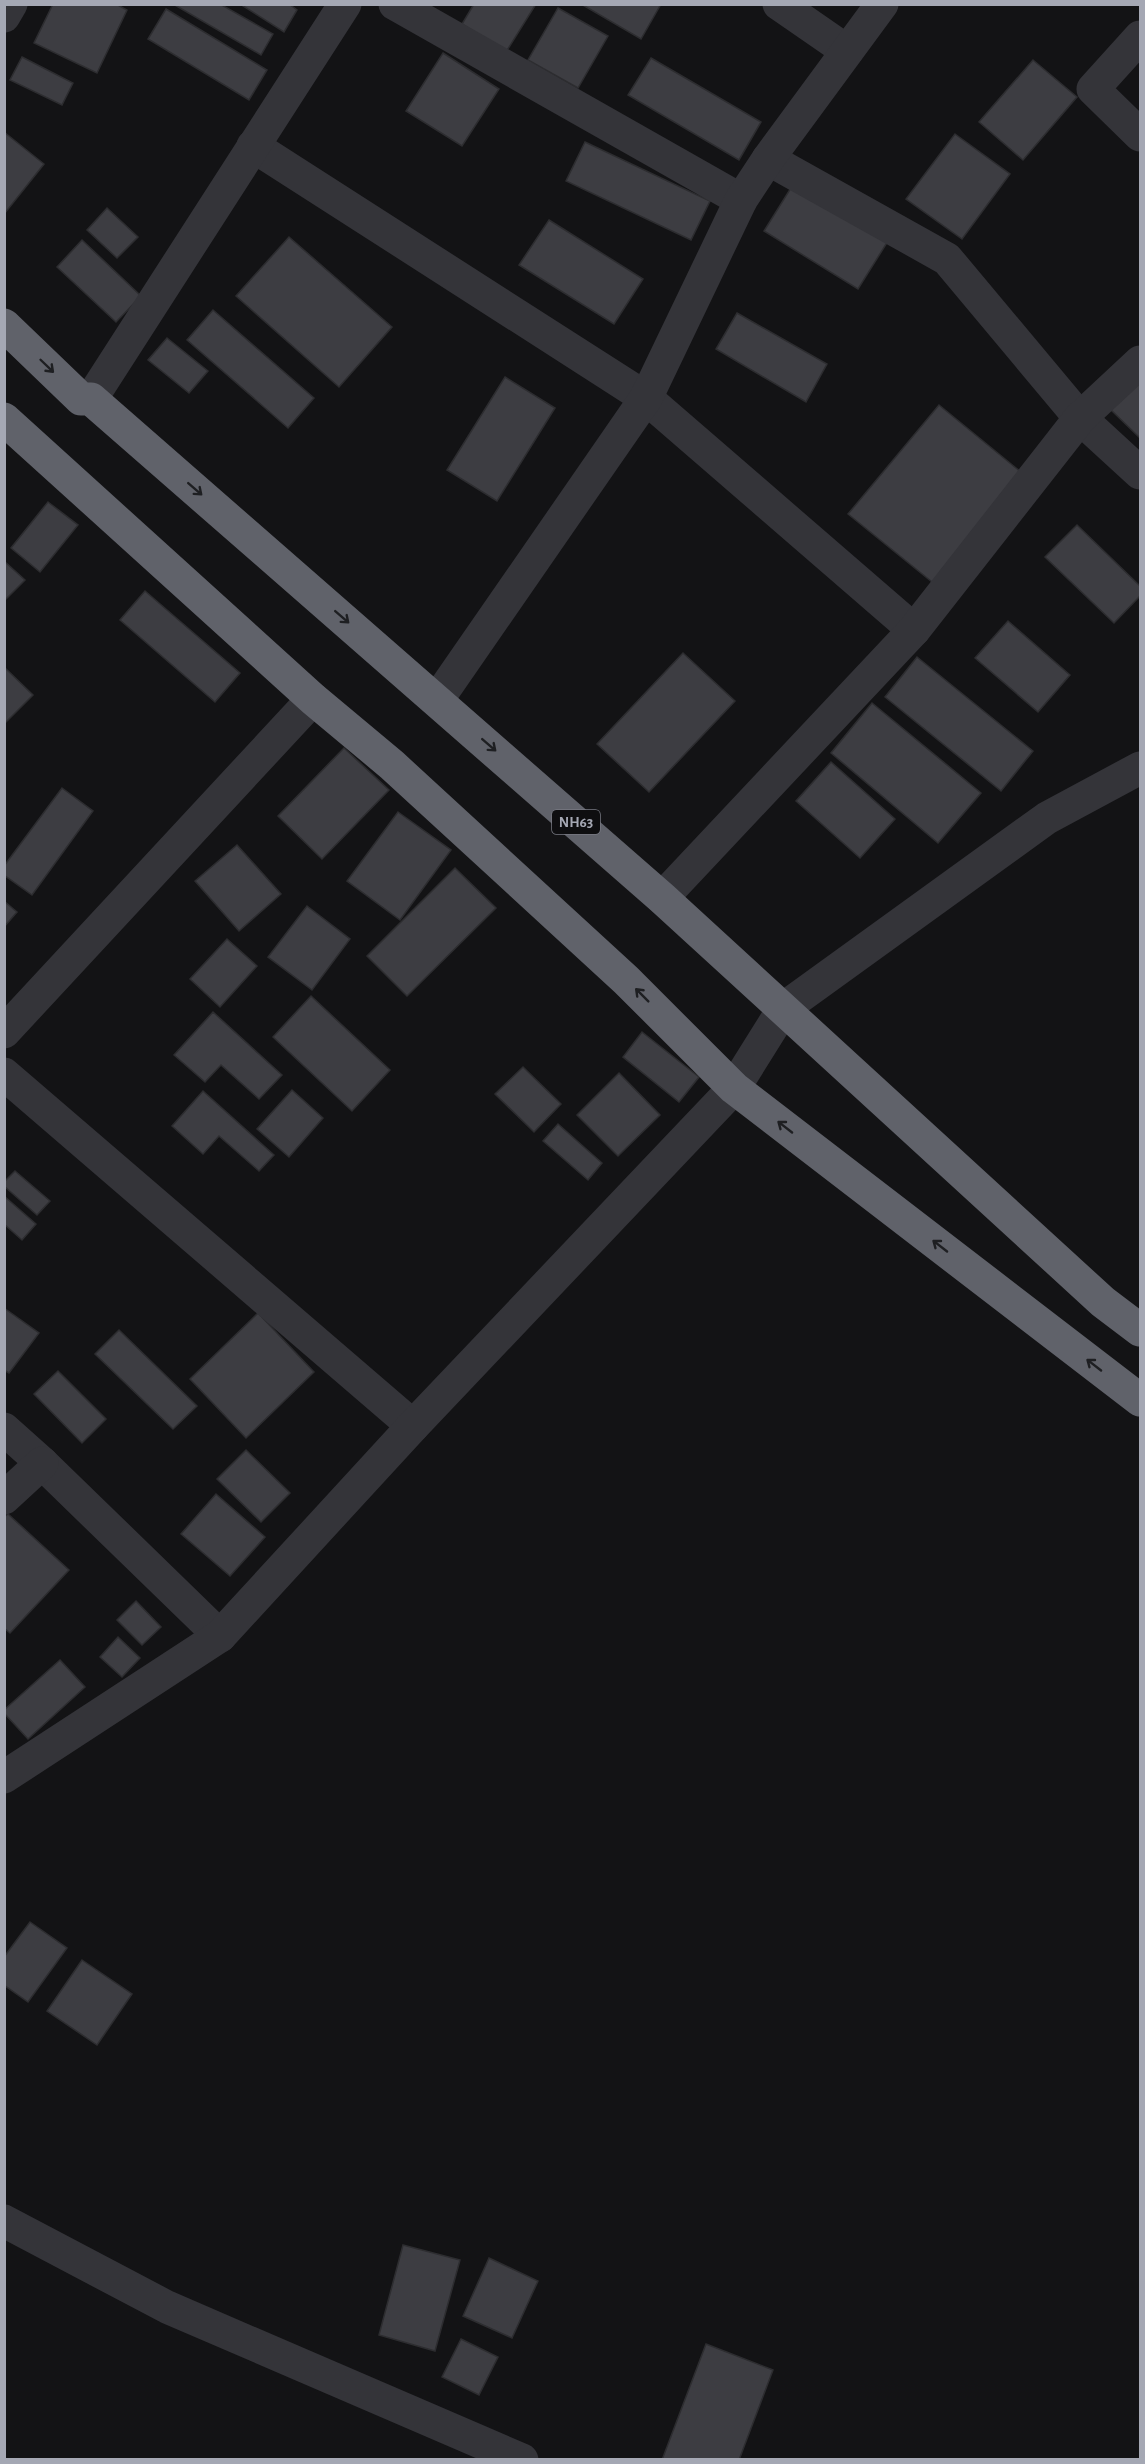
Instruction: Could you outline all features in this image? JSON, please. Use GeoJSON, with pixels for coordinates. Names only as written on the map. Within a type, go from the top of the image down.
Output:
{"type":"FeatureCollection","features":[{"type":"Feature","properties":{"kind":"highway","name":"NH63"},"geometry":{"type":"LineString","coordinates":[[4,325],[81,399],[91,399],[662,898],[1102,1302],[1140,1330]]}},
{"type":"Feature","properties":{"kind":"highway"},"geometry":{"type":"LineString","coordinates":[[4,418],[313,699],[392,765],[626,980],[734,1088],[1140,1400]]}},
{"type":"Feature","properties":{"kind":"street"},"geometry":{"type":"LineString","coordinates":[[4,16],[11,4]]}},
{"type":"Feature","properties":{"kind":"street"},"geometry":{"type":"LineString","coordinates":[[91,399],[345,4]]}},
{"type":"Feature","properties":{"kind":"street"},"geometry":{"type":"LineString","coordinates":[[395,4],[741,201]]}},
{"type":"Feature","properties":{"kind":"street"},"geometry":{"type":"LineString","coordinates":[[779,4],[847,51]]}},
{"type":"Feature","properties":{"kind":"street"},"geometry":{"type":"LineString","coordinates":[[437,700],[646,398],[741,201],[768,159],[882,4]]}},
{"type":"Feature","properties":{"kind":"street"},"geometry":{"type":"LineString","coordinates":[[1140,37],[1093,88],[1140,135]]}},
{"type":"Feature","properties":{"kind":"street"},"geometry":{"type":"LineString","coordinates":[[253,146],[646,398],[914,630]]}},
{"type":"Feature","properties":{"kind":"street"},"geometry":{"type":"LineString","coordinates":[[768,159],[947,259],[1080,418],[1140,473]]}},
{"type":"Feature","properties":{"kind":"street"},"geometry":{"type":"LineString","coordinates":[[662,898],[914,630],[1080,418],[1140,362]]}},
{"type":"Feature","properties":{"kind":"street"},"geometry":{"type":"LineString","coordinates":[[4,1032],[313,699]]}},
{"type":"Feature","properties":{"kind":"street"},"geometry":{"type":"LineString","coordinates":[[6,1774],[220,1636],[413,1426],[734,1088],[784,1008],[1031,829],[1140,768]]}},
{"type":"Feature","properties":{"kind":"street"},"geometry":{"type":"LineString","coordinates":[[4,1074],[413,1426]]}},
{"type":"Feature","properties":{"kind":"street"},"geometry":{"type":"LineString","coordinates":[[4,1429],[42,1462],[220,1636]]}},
{"type":"Feature","properties":{"kind":"street"},"geometry":{"type":"LineString","coordinates":[[4,1498],[42,1462]]}},
{"type":"Feature","properties":{"kind":"street"},"geometry":{"type":"LineString","coordinates":[[4,2221],[167,2307],[522,2460]]}},
{"type":"Feature","properties":{"kind":"building"},"geometry":{"type":"Polygon","coordinates":[[[53,4],[116,4],[127,10],[97,73],[34,43],[53,4]]]}},
{"type":"Feature","properties":{"kind":"building"},"geometry":{"type":"Polygon","coordinates":[[[173,4],[220,4],[273,34],[261,55],[173,4]]]}},
{"type":"Feature","properties":{"kind":"building"},"geometry":{"type":"Polygon","coordinates":[[[240,4],[289,4],[297,10],[284,32],[240,4]]]}},
{"type":"Feature","properties":{"kind":"building"},"geometry":{"type":"Polygon","coordinates":[[[474,4],[536,4],[506,52],[462,24],[474,4]]]}},
{"type":"Feature","properties":{"kind":"building"},"geometry":{"type":"Polygon","coordinates":[[[581,4],[661,4],[641,39],[581,4]]]}},
{"type":"Feature","properties":{"kind":"building"},"geometry":{"type":"Polygon","coordinates":[[[558,8],[608,36],[578,88],[528,60],[558,8]]]}},
{"type":"Feature","properties":{"kind":"building"},"geometry":{"type":"Polygon","coordinates":[[[166,9],[267,70],[249,100],[148,39],[166,9]]]}},
{"type":"Feature","properties":{"kind":"building"},"geometry":{"type":"Polygon","coordinates":[[[443,53],[499,89],[462,146],[406,111],[443,53]]]}},
{"type":"Feature","properties":{"kind":"building"},"geometry":{"type":"Polygon","coordinates":[[[22,57],[73,83],[62,105],[10,80],[22,57]]]}},
{"type":"Feature","properties":{"kind":"building"},"geometry":{"type":"Polygon","coordinates":[[[651,58],[761,122],[739,160],[628,95],[651,58]]]}},
{"type":"Feature","properties":{"kind":"building"},"geometry":{"type":"Polygon","coordinates":[[[1033,60],[1077,97],[1023,160],[979,122],[1033,60]]]}},
{"type":"Feature","properties":{"kind":"building"},"geometry":{"type":"Polygon","coordinates":[[[4,132],[44,164],[5,213],[4,212],[4,132]]]}},
{"type":"Feature","properties":{"kind":"building"},"geometry":{"type":"Polygon","coordinates":[[[955,134],[1010,174],[962,239],[906,199],[955,134]]]}},
{"type":"Feature","properties":{"kind":"building"},"geometry":{"type":"Polygon","coordinates":[[[585,142],[710,201],[691,240],[566,181],[585,142]]]}},
{"type":"Feature","properties":{"kind":"building"},"geometry":{"type":"Polygon","coordinates":[[[794,183],[888,241],[858,289],[764,231],[794,183]]]}},
{"type":"Feature","properties":{"kind":"building"},"geometry":{"type":"Polygon","coordinates":[[[107,208],[138,237],[117,258],[87,230],[107,208]]]}},
{"type":"Feature","properties":{"kind":"building"},"geometry":{"type":"Polygon","coordinates":[[[549,220],[643,279],[614,324],[519,265],[549,220]]]}},
{"type":"Feature","properties":{"kind":"building"},"geometry":{"type":"Polygon","coordinates":[[[289,237],[392,327],[339,387],[236,296],[289,237]]]}},
{"type":"Feature","properties":{"kind":"building"},"geometry":{"type":"Polygon","coordinates":[[[82,240],[141,296],[116,322],[57,267],[82,240]]]}},
{"type":"Feature","properties":{"kind":"building"},"geometry":{"type":"Polygon","coordinates":[[[213,310],[314,398],[288,428],[187,340],[213,310]]]}},
{"type":"Feature","properties":{"kind":"building"},"geometry":{"type":"Polygon","coordinates":[[[737,313],[827,364],[806,402],[716,349],[737,313]]]}},
{"type":"Feature","properties":{"kind":"building"},"geometry":{"type":"Polygon","coordinates":[[[167,338],[208,371],[189,393],[148,360],[167,338]]]}},
{"type":"Feature","properties":{"kind":"building"},"geometry":{"type":"Polygon","coordinates":[[[1140,376],[1140,438],[1110,409],[1140,376]]]}},
{"type":"Feature","properties":{"kind":"building"},"geometry":{"type":"Polygon","coordinates":[[[505,377],[555,408],[497,501],[447,470],[505,377]]]}},
{"type":"Feature","properties":{"kind":"building"},"geometry":{"type":"Polygon","coordinates":[[[939,405],[1027,477],[937,586],[848,514],[939,405]]]}},
{"type":"Feature","properties":{"kind":"building"},"geometry":{"type":"Polygon","coordinates":[[[48,502],[78,525],[40,572],[11,548],[48,502]]]}},
{"type":"Feature","properties":{"kind":"building"},"geometry":{"type":"Polygon","coordinates":[[[1077,525],[1140,586],[1140,596],[1114,623],[1045,557],[1077,525]]]}},
{"type":"Feature","properties":{"kind":"building"},"geometry":{"type":"Polygon","coordinates":[[[4,561],[25,580],[4,601],[4,561]]]}},
{"type":"Feature","properties":{"kind":"building"},"geometry":{"type":"Polygon","coordinates":[[[145,591],[240,673],[215,702],[120,620],[145,591]]]}},
{"type":"Feature","properties":{"kind":"building"},"geometry":{"type":"Polygon","coordinates":[[[1008,621],[1070,675],[1038,712],[975,658],[1008,621]]]}},
{"type":"Feature","properties":{"kind":"building"},"geometry":{"type":"Polygon","coordinates":[[[683,653],[735,701],[649,792],[597,744],[683,653]]]}},
{"type":"Feature","properties":{"kind":"building"},"geometry":{"type":"Polygon","coordinates":[[[917,657],[1033,751],[1001,791],[885,697],[917,657]]]}},
{"type":"Feature","properties":{"kind":"building"},"geometry":{"type":"Polygon","coordinates":[[[4,667],[33,695],[4,724],[4,667]]]}},
{"type":"Feature","properties":{"kind":"building"},"geometry":{"type":"Polygon","coordinates":[[[872,703],[981,793],[938,843],[831,753],[872,703]]]}},
{"type":"Feature","properties":{"kind":"building"},"geometry":{"type":"Polygon","coordinates":[[[344,748],[389,790],[322,859],[278,816],[344,748]]]}},
{"type":"Feature","properties":{"kind":"building"},"geometry":{"type":"Polygon","coordinates":[[[831,762],[895,819],[860,858],[796,801],[831,762]]]}},
{"type":"Feature","properties":{"kind":"building"},"geometry":{"type":"Polygon","coordinates":[[[62,788],[93,811],[32,895],[4,875],[4,866],[62,788]]]}},
{"type":"Feature","properties":{"kind":"building"},"geometry":{"type":"Polygon","coordinates":[[[398,812],[451,850],[400,920],[347,881],[398,812]]]}},
{"type":"Feature","properties":{"kind":"building"},"geometry":{"type":"Polygon","coordinates":[[[237,845],[281,894],[239,931],[195,881],[237,845]]]}},
{"type":"Feature","properties":{"kind":"building"},"geometry":{"type":"Polygon","coordinates":[[[455,868],[496,908],[407,996],[367,956],[455,868]]]}},
{"type":"Feature","properties":{"kind":"building"},"geometry":{"type":"Polygon","coordinates":[[[4,901],[17,912],[4,927],[4,901]]]}},
{"type":"Feature","properties":{"kind":"building"},"geometry":{"type":"Polygon","coordinates":[[[307,906],[350,939],[312,990],[268,957],[307,906]]]}},
{"type":"Feature","properties":{"kind":"building"},"geometry":{"type":"Polygon","coordinates":[[[227,939],[257,966],[220,1007],[190,979],[227,939]]]}},
{"type":"Feature","properties":{"kind":"building"},"geometry":{"type":"Polygon","coordinates":[[[311,996],[390,1070],[352,1111],[273,1037],[311,996]]]}},
{"type":"Feature","properties":{"kind":"building"},"geometry":{"type":"Polygon","coordinates":[[[213,1012],[282,1075],[259,1099],[221,1065],[205,1082],[174,1055],[213,1012]]]}},
{"type":"Feature","properties":{"kind":"building"},"geometry":{"type":"Polygon","coordinates":[[[642,1032],[699,1077],[679,1102],[623,1057],[642,1032]]]}},
{"type":"Feature","properties":{"kind":"building"},"geometry":{"type":"Polygon","coordinates":[[[523,1067],[561,1104],[534,1132],[495,1094],[523,1067]]]}},
{"type":"Feature","properties":{"kind":"building"},"geometry":{"type":"Polygon","coordinates":[[[619,1073],[660,1115],[618,1156],[577,1115],[619,1073]]]}},
{"type":"Feature","properties":{"kind":"building"},"geometry":{"type":"Polygon","coordinates":[[[292,1090],[323,1118],[289,1157],[257,1129],[292,1090]]]}},
{"type":"Feature","properties":{"kind":"building"},"geometry":{"type":"Polygon","coordinates":[[[203,1091],[274,1155],[259,1171],[219,1136],[203,1154],[172,1126],[203,1091]]]}},
{"type":"Feature","properties":{"kind":"building"},"geometry":{"type":"Polygon","coordinates":[[[558,1124],[602,1163],[588,1180],[543,1141],[558,1124]]]}},
{"type":"Feature","properties":{"kind":"building"},"geometry":{"type":"Polygon","coordinates":[[[15,1171],[50,1201],[37,1215],[4,1186],[4,1182],[15,1171]]]}},
{"type":"Feature","properties":{"kind":"building"},"geometry":{"type":"Polygon","coordinates":[[[4,1196],[36,1224],[22,1240],[4,1224],[4,1196]]]}},
{"type":"Feature","properties":{"kind":"building"},"geometry":{"type":"Polygon","coordinates":[[[4,1308],[39,1333],[9,1373],[4,1370],[4,1308]]]}},
{"type":"Feature","properties":{"kind":"building"},"geometry":{"type":"Polygon","coordinates":[[[258,1313],[314,1372],[246,1438],[190,1379],[258,1313]]]}},
{"type":"Feature","properties":{"kind":"building"},"geometry":{"type":"Polygon","coordinates":[[[119,1330],[197,1406],[173,1429],[95,1354],[119,1330]]]}},
{"type":"Feature","properties":{"kind":"building"},"geometry":{"type":"Polygon","coordinates":[[[58,1371],[106,1419],[82,1443],[34,1394],[58,1371]]]}},
{"type":"Feature","properties":{"kind":"building"},"geometry":{"type":"Polygon","coordinates":[[[246,1450],[290,1493],[261,1522],[217,1479],[246,1450]]]}},
{"type":"Feature","properties":{"kind":"building"},"geometry":{"type":"Polygon","coordinates":[[[216,1494],[265,1537],[230,1576],[181,1534],[216,1494]]]}},
{"type":"Feature","properties":{"kind":"building"},"geometry":{"type":"Polygon","coordinates":[[[8,1514],[69,1570],[10,1633],[4,1628],[4,1517],[8,1514]]]}},
{"type":"Feature","properties":{"kind":"building"},"geometry":{"type":"Polygon","coordinates":[[[136,1601],[161,1627],[142,1645],[117,1620],[136,1601]]]}},
{"type":"Feature","properties":{"kind":"building"},"geometry":{"type":"Polygon","coordinates":[[[118,1637],[140,1658],[122,1677],[100,1657],[118,1637]]]}},
{"type":"Feature","properties":{"kind":"building"},"geometry":{"type":"Polygon","coordinates":[[[60,1660],[85,1687],[28,1739],[4,1713],[4,1710],[60,1660]]]}},
{"type":"Feature","properties":{"kind":"building"},"geometry":{"type":"Polygon","coordinates":[[[30,1922],[67,1948],[28,2002],[4,1985],[4,1957],[30,1922]]]}},
{"type":"Feature","properties":{"kind":"building"},"geometry":{"type":"Polygon","coordinates":[[[82,1960],[132,1994],[97,2045],[47,2011],[82,1960]]]}},
{"type":"Feature","properties":{"kind":"building"},"geometry":{"type":"Polygon","coordinates":[[[403,2245],[460,2260],[435,2351],[379,2335],[403,2245]]]}},
{"type":"Feature","properties":{"kind":"building"},"geometry":{"type":"Polygon","coordinates":[[[489,2258],[538,2281],[512,2338],[463,2316],[489,2258]]]}},
{"type":"Feature","properties":{"kind":"building"},"geometry":{"type":"Polygon","coordinates":[[[461,2339],[498,2357],[479,2395],[442,2377],[461,2339]]]}},
{"type":"Feature","properties":{"kind":"building"},"geometry":{"type":"Polygon","coordinates":[[[706,2344],[773,2370],[739,2460],[662,2460],[706,2344]]]}}]}
